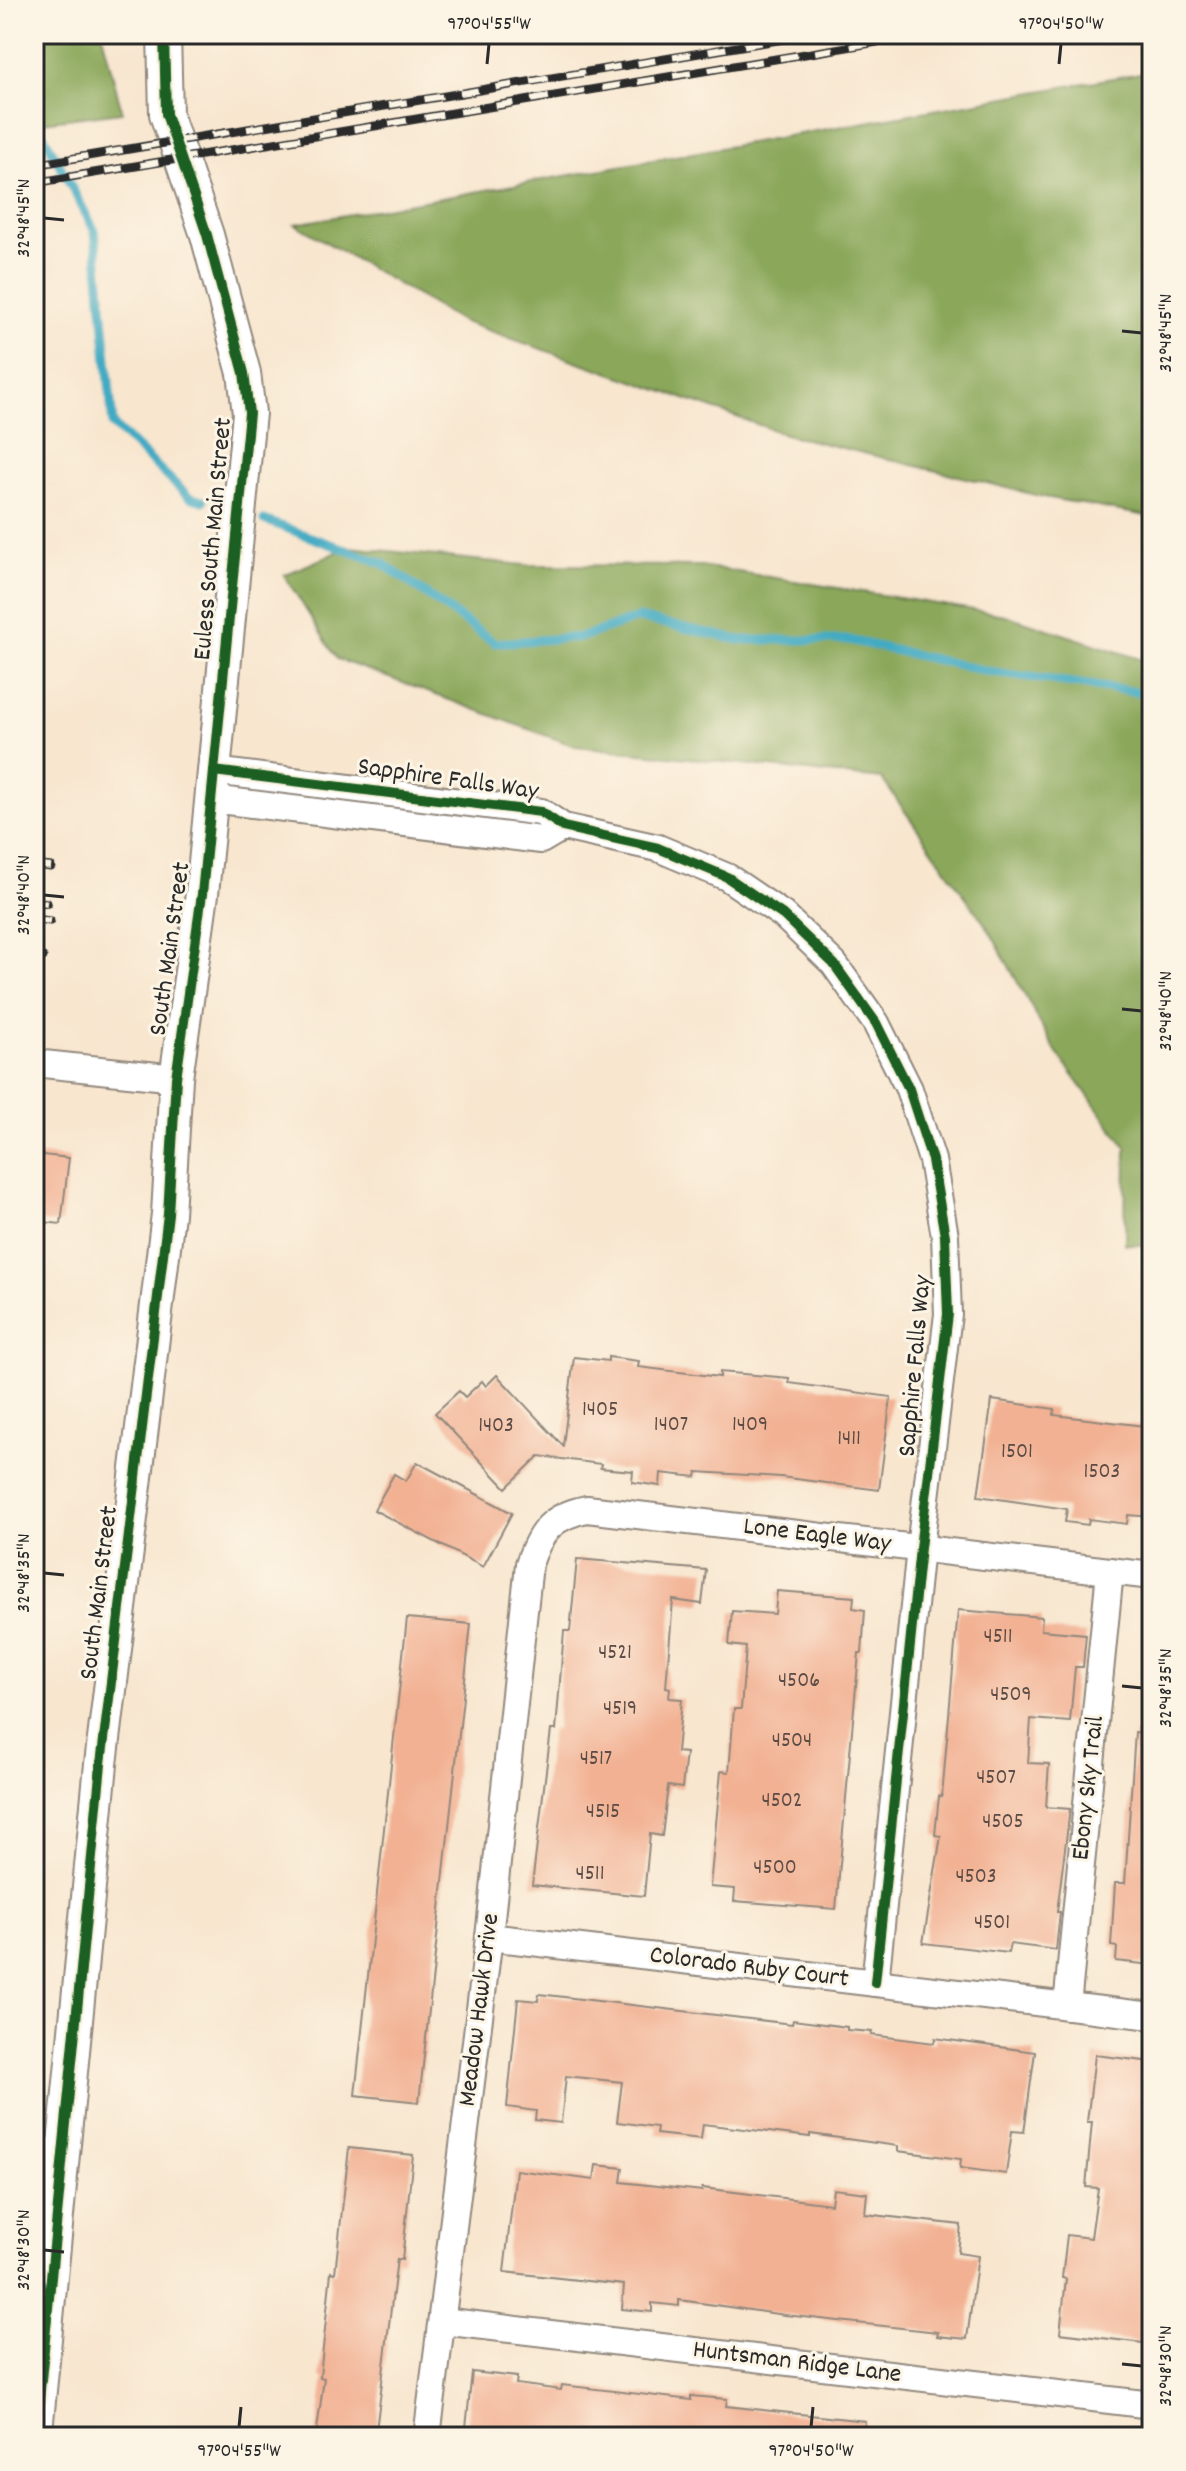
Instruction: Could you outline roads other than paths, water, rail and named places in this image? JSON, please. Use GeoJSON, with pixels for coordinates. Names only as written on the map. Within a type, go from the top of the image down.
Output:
{"type":"FeatureCollection","features":[{"type":"Feature","properties":{"kind":"street","name":"Euless South Main Street"},"geometry":{"type":"LineString","coordinates":[[164,34],[166,114],[207,235],[244,373],[249,413],[212,785]]}},
{"type":"Feature","properties":{"kind":"street","name":"Sapphire Falls Way"},"geometry":{"type":"LineString","coordinates":[[212,785],[541,840],[563,827],[658,848],[727,877],[783,915],[834,964],[876,1023],[909,1089],[932,1160],[945,1236],[948,1314],[920,1548],[875,1983]]}},
{"type":"Feature","properties":{"kind":"street","name":"South Main Street"},"geometry":{"type":"LineString","coordinates":[[37,2421],[101,1764],[168,1214],[176,1078],[202,894],[212,785]]}},
{"type":"Feature","properties":{"kind":"street"},"geometry":{"type":"LineString","coordinates":[[34,1063],[176,1078]]}},
{"type":"Feature","properties":{"kind":"street","name":"Lone Eagle Way"},"geometry":{"type":"LineString","coordinates":[[527,1583],[536,1542],[550,1525],[567,1513],[587,1509],[1152,1576]]}},
{"type":"Feature","properties":{"kind":"street","name":"Ebony Sky Trail"},"geometry":{"type":"LineString","coordinates":[[1067,2006],[1110,1571]]}},
{"type":"Feature","properties":{"kind":"street","name":"Meadow Hawk Drive"},"geometry":{"type":"LineString","coordinates":[[427,2437],[489,1937],[527,1583]]}},
{"type":"Feature","properties":{"kind":"street","name":"Colorado Ruby Court"},"geometry":{"type":"LineString","coordinates":[[489,1937],[1152,2016]]}},
{"type":"Feature","properties":{"kind":"street","name":"Huntsman Ridge Lane"},"geometry":{"type":"LineString","coordinates":[[442,2321],[1152,2405]]}},
{"type":"Feature","properties":{"kind":"waterway"},"geometry":{"type":"LineString","coordinates":[[34,117],[95,231],[113,425],[189,497],[203,501]]}},
{"type":"Feature","properties":{"kind":"waterway"},"geometry":{"type":"LineString","coordinates":[[264,520],[382,563],[495,643],[582,637],[638,618],[739,640],[849,640],[986,671],[1152,694]]}},
{"type":"Feature","properties":{"kind":"railway"},"geometry":{"type":"LineString","coordinates":[[34,165],[813,34]]}},
{"type":"Feature","properties":{"kind":"railway"},"geometry":{"type":"LineString","coordinates":[[34,183],[925,34]]}},
{"type":"Feature","properties":{"kind":"railway"},"geometry":{"type":"LineString","coordinates":[[34,865],[51,867]]}},
{"type":"Feature","properties":{"kind":"railway"},"geometry":{"type":"LineString","coordinates":[[34,901],[47,903]]}},
{"type":"Feature","properties":{"kind":"railway"},"geometry":{"type":"LineString","coordinates":[[34,919],[50,921]]}},
{"type":"Feature","properties":{"kind":"railway"},"geometry":{"type":"LineString","coordinates":[[34,956],[43,957]]}}]}
